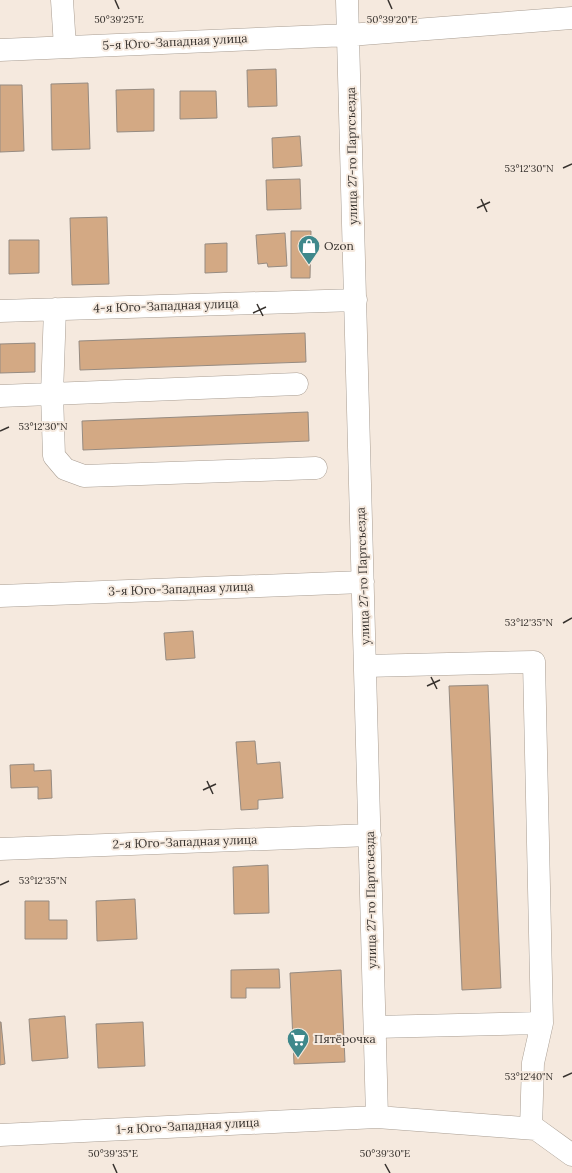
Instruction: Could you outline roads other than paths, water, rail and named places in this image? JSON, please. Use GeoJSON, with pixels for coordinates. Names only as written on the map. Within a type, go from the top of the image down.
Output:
{"type":"FeatureCollection","features":[{"type":"Feature","properties":{"kind":"street"},"geometry":{"type":"LineString","coordinates":[[62,0],[65,47]]}},
{"type":"Feature","properties":{"kind":"street","name":"улица 27-го Партсъезда"},"geometry":{"type":"LineString","coordinates":[[347,0],[377,1117]]}},
{"type":"Feature","properties":{"kind":"street","name":"5-я Юго-Западная улица"},"geometry":{"type":"LineString","coordinates":[[0,50],[349,35],[572,18]]}},
{"type":"Feature","properties":{"kind":"street","name":"4-я Юго-Западная улица"},"geometry":{"type":"LineString","coordinates":[[0,311],[356,300]]}},
{"type":"Feature","properties":{"kind":"street"},"geometry":{"type":"LineString","coordinates":[[55,309],[52,394],[54,456],[65,469],[84,476],[316,468]]}},
{"type":"Feature","properties":{"kind":"street"},"geometry":{"type":"LineString","coordinates":[[0,396],[297,384]]}},
{"type":"Feature","properties":{"kind":"street","name":"3-я Юго-Западная улица"},"geometry":{"type":"LineString","coordinates":[[0,596],[363,582]]}},
{"type":"Feature","properties":{"kind":"street"},"geometry":{"type":"LineString","coordinates":[[365,666],[534,662],[542,1023],[533,1063],[531,1128],[536,1129],[572,1155]]}},
{"type":"Feature","properties":{"kind":"street","name":"2-я Юго-Западная улица"},"geometry":{"type":"LineString","coordinates":[[0,849],[370,835]]}},
{"type":"Feature","properties":{"kind":"street"},"geometry":{"type":"LineString","coordinates":[[374,1027],[542,1023]]}},
{"type":"Feature","properties":{"kind":"street","name":"1-я Юго-Западная улица"},"geometry":{"type":"LineString","coordinates":[[0,1135],[377,1117],[531,1128]]}},
{"type":"Feature","properties":{"kind":"place","name":"Ozon"},"geometry":{"type":"Point","coordinates":[309,266]}},
{"type":"Feature","properties":{"kind":"place","name":"Пятёрочка"},"geometry":{"type":"Point","coordinates":[298,1058]}}]}
